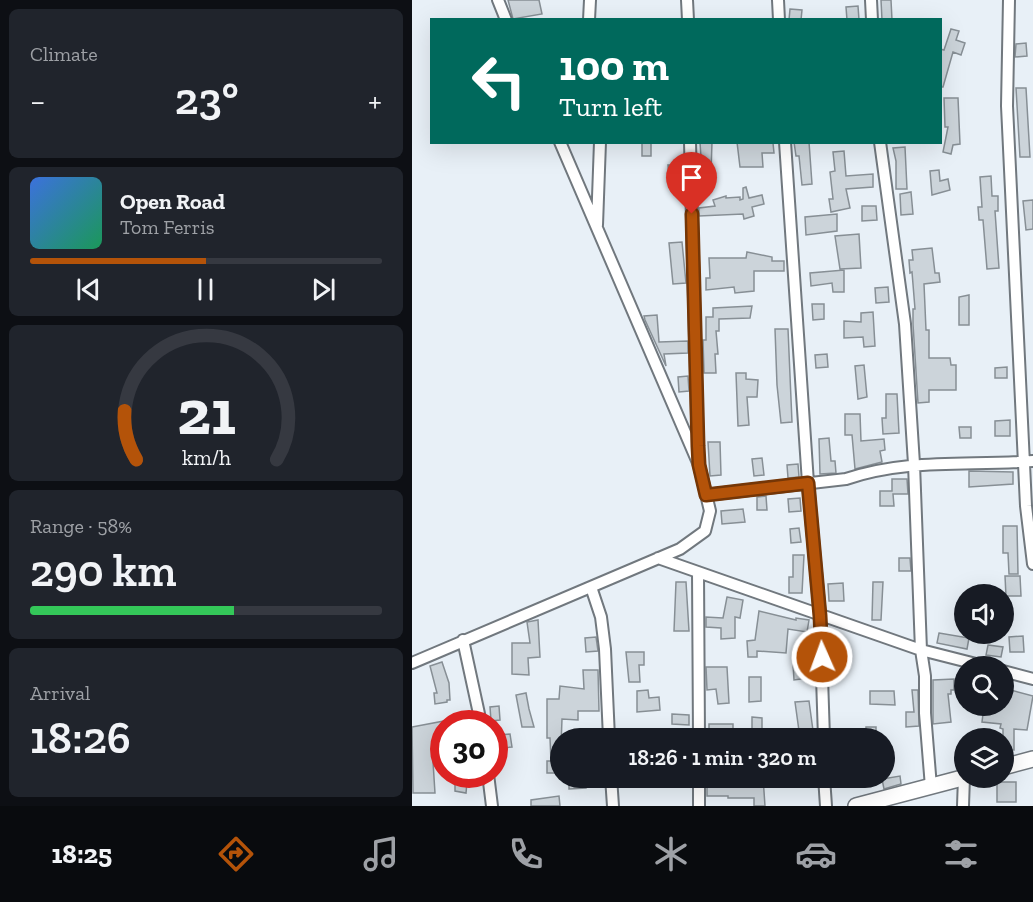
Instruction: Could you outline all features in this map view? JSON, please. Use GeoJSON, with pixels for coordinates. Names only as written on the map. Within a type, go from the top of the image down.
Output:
{"type":"FeatureCollection","features":[{"type":"Feature","properties":{"kind":"street"},"geometry":{"type":"LineString","coordinates":[[498,0],[505,18]]}},
{"type":"Feature","properties":{"kind":"street"},"geometry":{"type":"LineString","coordinates":[[589,18],[590,0]]}},
{"type":"Feature","properties":{"kind":"street"},"geometry":{"type":"LineString","coordinates":[[687,0],[688,18]]}},
{"type":"Feature","properties":{"kind":"street"},"geometry":{"type":"LineString","coordinates":[[778,0],[779,18]]}},
{"type":"Feature","properties":{"kind":"street"},"geometry":{"type":"LineString","coordinates":[[871,0],[872,18]]}},
{"type":"Feature","properties":{"kind":"street"},"geometry":{"type":"LineString","coordinates":[[1009,0],[1007,106],[1029,462],[1026,506],[1033,564]]}},
{"type":"Feature","properties":{"kind":"street"},"geometry":{"type":"LineString","coordinates":[[412,663],[680,549],[705,531],[710,511],[699,465],[561,144]]}},
{"type":"Feature","properties":{"kind":"street"},"geometry":{"type":"LineString","coordinates":[[597,229],[600,144]]}},
{"type":"Feature","properties":{"kind":"street"},"geometry":{"type":"LineString","coordinates":[[690,144],[699,465]]}},
{"type":"Feature","properties":{"kind":"street"},"geometry":{"type":"LineString","coordinates":[[785,144],[808,483],[820,616],[824,728]]}},
{"type":"Feature","properties":{"kind":"street"},"geometry":{"type":"LineString","coordinates":[[880,144],[905,324],[914,464],[921,650],[925,676],[925,713],[931,787]]}},
{"type":"Feature","properties":{"kind":"street"},"geometry":{"type":"LineString","coordinates":[[706,495],[846,479],[914,464],[1029,462]]}},
{"type":"Feature","properties":{"kind":"street"},"geometry":{"type":"LineString","coordinates":[[658,558],[820,616],[921,650],[954,658]]}},
{"type":"Feature","properties":{"kind":"street"},"geometry":{"type":"LineString","coordinates":[[698,572],[699,728]]}},
{"type":"Feature","properties":{"kind":"street"},"geometry":{"type":"LineString","coordinates":[[591,587],[601,617],[605,649],[609,728]]}},
{"type":"Feature","properties":{"kind":"street"},"geometry":{"type":"LineString","coordinates":[[463,640],[478,710]]}},
{"type":"Feature","properties":{"kind":"street"},"geometry":{"type":"LineString","coordinates":[[1014,674],[1033,679]]}},
{"type":"Feature","properties":{"kind":"street"},"geometry":{"type":"LineString","coordinates":[[1014,764],[1033,759]]}},
{"type":"Feature","properties":{"kind":"street"},"geometry":{"type":"LineString","coordinates":[[856,806],[954,780]]}},
{"type":"Feature","properties":{"kind":"street"},"geometry":{"type":"LineString","coordinates":[[490,788],[492,806]]}},
{"type":"Feature","properties":{"kind":"street"},"geometry":{"type":"LineString","coordinates":[[612,788],[613,806]]}},
{"type":"Feature","properties":{"kind":"street"},"geometry":{"type":"LineString","coordinates":[[699,788],[699,806]]}},
{"type":"Feature","properties":{"kind":"street"},"geometry":{"type":"LineString","coordinates":[[825,788],[826,806]]}},
{"type":"Feature","properties":{"kind":"street"},"geometry":{"type":"LineString","coordinates":[[963,806],[964,788]]}},
{"type":"Feature","properties":{"kind":"building"},"geometry":{"type":"Polygon","coordinates":[[[508,0],[539,0],[542,14],[513,18],[508,0]]]}},
{"type":"Feature","properties":{"kind":"building"},"geometry":{"type":"Polygon","coordinates":[[[881,0],[891,0],[892,18],[882,18],[881,0]]]}},
{"type":"Feature","properties":{"kind":"building"},"geometry":{"type":"Polygon","coordinates":[[[858,6],[859,18],[847,18],[846,7],[858,6]]]}},
{"type":"Feature","properties":{"kind":"building"},"geometry":{"type":"Polygon","coordinates":[[[790,9],[802,10],[801,18],[789,18],[790,9]]]}},
{"type":"Feature","properties":{"kind":"building"},"geometry":{"type":"Polygon","coordinates":[[[951,29],[959,31],[956,40],[965,43],[961,55],[953,52],[942,87],[942,50],[944,50],[951,29]]]}},
{"type":"Feature","properties":{"kind":"building"},"geometry":{"type":"Polygon","coordinates":[[[1026,43],[1027,56],[1015,57],[1016,44],[1026,43]]]}},
{"type":"Feature","properties":{"kind":"building"},"geometry":{"type":"Polygon","coordinates":[[[1016,88],[1026,88],[1030,157],[1020,157],[1016,88]]]}},
{"type":"Feature","properties":{"kind":"building"},"geometry":{"type":"Polygon","coordinates":[[[944,98],[958,98],[960,144],[953,145],[951,154],[943,152],[948,127],[945,127],[944,98]]]}},
{"type":"Feature","properties":{"kind":"building"},"geometry":{"type":"Polygon","coordinates":[[[642,144],[651,144],[651,156],[642,156],[642,144]]]}},
{"type":"Feature","properties":{"kind":"building"},"geometry":{"type":"Polygon","coordinates":[[[700,144],[712,144],[711,173],[702,174],[700,144]]]}},
{"type":"Feature","properties":{"kind":"building"},"geometry":{"type":"Polygon","coordinates":[[[737,144],[773,144],[774,153],[762,153],[763,167],[740,167],[737,144]]]}},
{"type":"Feature","properties":{"kind":"building"},"geometry":{"type":"Polygon","coordinates":[[[794,144],[809,144],[812,184],[802,185],[799,156],[796,156],[794,144]]]}},
{"type":"Feature","properties":{"kind":"building"},"geometry":{"type":"Polygon","coordinates":[[[905,147],[907,189],[896,189],[896,161],[893,148],[905,147]]]}},
{"type":"Feature","properties":{"kind":"building"},"geometry":{"type":"Polygon","coordinates":[[[844,151],[846,176],[873,174],[873,187],[846,189],[850,208],[831,212],[829,199],[833,199],[830,172],[835,171],[833,152],[844,151]]]}},
{"type":"Feature","properties":{"kind":"building"},"geometry":{"type":"Polygon","coordinates":[[[668,165],[681,165],[681,178],[669,178],[668,165]]]}},
{"type":"Feature","properties":{"kind":"building"},"geometry":{"type":"Polygon","coordinates":[[[939,170],[940,181],[948,179],[950,190],[932,195],[930,171],[939,170]]]}},
{"type":"Feature","properties":{"kind":"building"},"geometry":{"type":"Polygon","coordinates":[[[991,176],[992,196],[998,196],[998,211],[995,211],[999,268],[987,269],[983,220],[979,220],[978,207],[982,207],[980,177],[991,176]]]}},
{"type":"Feature","properties":{"kind":"building"},"geometry":{"type":"Polygon","coordinates":[[[746,187],[749,198],[762,195],[764,204],[752,207],[754,216],[744,219],[743,214],[699,216],[699,208],[715,206],[713,200],[726,196],[726,198],[740,197],[740,200],[743,199],[743,188],[746,187]]]}},
{"type":"Feature","properties":{"kind":"building"},"geometry":{"type":"Polygon","coordinates":[[[911,192],[913,214],[901,215],[900,194],[911,192]]]}},
{"type":"Feature","properties":{"kind":"building"},"geometry":{"type":"Polygon","coordinates":[[[1033,200],[1033,229],[1026,230],[1023,201],[1033,200]]]}},
{"type":"Feature","properties":{"kind":"building"},"geometry":{"type":"Polygon","coordinates":[[[862,206],[876,206],[877,220],[862,221],[862,206]]]}},
{"type":"Feature","properties":{"kind":"building"},"geometry":{"type":"Polygon","coordinates":[[[837,214],[837,231],[806,235],[805,217],[837,214]]]}},
{"type":"Feature","properties":{"kind":"building"},"geometry":{"type":"Polygon","coordinates":[[[859,234],[861,268],[840,269],[835,236],[859,234]]]}},
{"type":"Feature","properties":{"kind":"building"},"geometry":{"type":"Polygon","coordinates":[[[682,242],[686,283],[673,284],[669,243],[682,242]]]}},
{"type":"Feature","properties":{"kind":"building"},"geometry":{"type":"Polygon","coordinates":[[[932,248],[935,273],[939,273],[940,282],[924,284],[926,330],[929,330],[929,358],[950,358],[951,365],[956,365],[956,390],[929,390],[929,402],[918,403],[913,324],[913,309],[915,309],[909,260],[913,260],[912,250],[932,248]]]}},
{"type":"Feature","properties":{"kind":"building"},"geometry":{"type":"Polygon","coordinates":[[[747,252],[772,257],[772,261],[784,261],[784,271],[754,271],[754,291],[735,293],[734,287],[706,290],[706,278],[710,278],[709,258],[746,258],[747,252]]]}},
{"type":"Feature","properties":{"kind":"building"},"geometry":{"type":"Polygon","coordinates":[[[844,270],[844,292],[833,292],[832,283],[811,286],[810,273],[844,270]]]}},
{"type":"Feature","properties":{"kind":"building"},"geometry":{"type":"Polygon","coordinates":[[[888,287],[889,302],[876,303],[875,288],[888,287]]]}},
{"type":"Feature","properties":{"kind":"building"},"geometry":{"type":"Polygon","coordinates":[[[969,295],[969,325],[959,325],[959,297],[969,295]]]}},
{"type":"Feature","properties":{"kind":"building"},"geometry":{"type":"Polygon","coordinates":[[[812,304],[824,304],[824,319],[813,320],[812,304]]]}},
{"type":"Feature","properties":{"kind":"building"},"geometry":{"type":"Polygon","coordinates":[[[752,306],[750,318],[719,319],[719,331],[716,331],[718,354],[715,354],[716,373],[704,373],[703,340],[706,340],[706,317],[713,317],[713,308],[752,306]]]}},
{"type":"Feature","properties":{"kind":"building"},"geometry":{"type":"Polygon","coordinates":[[[873,312],[875,346],[864,347],[863,337],[844,338],[844,321],[861,322],[861,313],[873,312]]]}},
{"type":"Feature","properties":{"kind":"building"},"geometry":{"type":"Polygon","coordinates":[[[657,315],[659,342],[688,341],[688,353],[664,354],[666,366],[644,316],[657,315]]]}},
{"type":"Feature","properties":{"kind":"building"},"geometry":{"type":"Polygon","coordinates":[[[775,329],[788,329],[792,422],[781,423],[775,329]]]}},
{"type":"Feature","properties":{"kind":"building"},"geometry":{"type":"Polygon","coordinates":[[[827,354],[828,367],[816,368],[815,355],[827,354]]]}},
{"type":"Feature","properties":{"kind":"building"},"geometry":{"type":"Polygon","coordinates":[[[864,365],[867,397],[858,399],[855,366],[864,365]]]}},
{"type":"Feature","properties":{"kind":"building"},"geometry":{"type":"Polygon","coordinates":[[[1007,367],[1007,378],[995,378],[995,368],[1007,367]]]}},
{"type":"Feature","properties":{"kind":"building"},"geometry":{"type":"Polygon","coordinates":[[[736,373],[746,373],[746,379],[758,380],[757,397],[747,397],[749,425],[738,426],[736,373]]]}},
{"type":"Feature","properties":{"kind":"building"},"geometry":{"type":"Polygon","coordinates":[[[688,376],[689,391],[679,392],[678,377],[688,376]]]}},
{"type":"Feature","properties":{"kind":"building"},"geometry":{"type":"Polygon","coordinates":[[[886,394],[897,394],[899,433],[883,434],[882,418],[886,418],[886,394]]]}},
{"type":"Feature","properties":{"kind":"building"},"geometry":{"type":"Polygon","coordinates":[[[845,414],[860,414],[861,441],[884,439],[885,450],[880,451],[882,462],[855,469],[852,435],[845,435],[845,414]]]}},
{"type":"Feature","properties":{"kind":"building"},"geometry":{"type":"Polygon","coordinates":[[[1010,420],[1010,436],[995,436],[995,421],[1010,420]]]}},
{"type":"Feature","properties":{"kind":"building"},"geometry":{"type":"Polygon","coordinates":[[[959,427],[971,427],[971,438],[960,438],[959,427]]]}},
{"type":"Feature","properties":{"kind":"building"},"geometry":{"type":"Polygon","coordinates":[[[829,438],[831,461],[835,461],[836,473],[820,474],[819,439],[829,438]]]}},
{"type":"Feature","properties":{"kind":"building"},"geometry":{"type":"Polygon","coordinates":[[[708,442],[720,442],[721,475],[710,476],[708,442]]]}},
{"type":"Feature","properties":{"kind":"building"},"geometry":{"type":"Polygon","coordinates":[[[762,458],[764,475],[754,476],[752,459],[762,458]]]}},
{"type":"Feature","properties":{"kind":"building"},"geometry":{"type":"Polygon","coordinates":[[[798,464],[799,477],[788,478],[787,465],[798,464]]]}},
{"type":"Feature","properties":{"kind":"building"},"geometry":{"type":"Polygon","coordinates":[[[969,471],[1013,472],[1013,484],[969,487],[969,471]]]}},
{"type":"Feature","properties":{"kind":"building"},"geometry":{"type":"Polygon","coordinates":[[[892,479],[907,479],[908,494],[893,494],[894,506],[880,506],[880,491],[892,491],[892,479]]]}},
{"type":"Feature","properties":{"kind":"building"},"geometry":{"type":"Polygon","coordinates":[[[766,496],[767,510],[757,510],[757,497],[766,496]]]}},
{"type":"Feature","properties":{"kind":"building"},"geometry":{"type":"Polygon","coordinates":[[[800,498],[801,511],[789,512],[788,499],[800,498]]]}},
{"type":"Feature","properties":{"kind":"building"},"geometry":{"type":"Polygon","coordinates":[[[743,509],[745,522],[722,524],[721,511],[743,509]]]}},
{"type":"Feature","properties":{"kind":"building"},"geometry":{"type":"Polygon","coordinates":[[[1003,526],[1017,526],[1018,574],[1009,574],[1008,553],[1003,553],[1003,526]]]}},
{"type":"Feature","properties":{"kind":"building"},"geometry":{"type":"Polygon","coordinates":[[[799,528],[801,542],[791,543],[790,529],[799,528]]]}},
{"type":"Feature","properties":{"kind":"building"},"geometry":{"type":"Polygon","coordinates":[[[793,555],[804,555],[802,593],[789,593],[789,577],[793,577],[793,555]]]}},
{"type":"Feature","properties":{"kind":"building"},"geometry":{"type":"Polygon","coordinates":[[[899,558],[910,558],[911,571],[899,571],[899,558]]]}},
{"type":"Feature","properties":{"kind":"building"},"geometry":{"type":"Polygon","coordinates":[[[1005,576],[1020,576],[1021,596],[1014,596],[1014,584],[1005,584],[1005,576]]]}},
{"type":"Feature","properties":{"kind":"building"},"geometry":{"type":"Polygon","coordinates":[[[676,582],[686,582],[689,631],[674,631],[676,582]]]}},
{"type":"Feature","properties":{"kind":"building"},"geometry":{"type":"Polygon","coordinates":[[[873,582],[883,582],[881,620],[872,620],[873,582]]]}},
{"type":"Feature","properties":{"kind":"building"},"geometry":{"type":"Polygon","coordinates":[[[843,583],[844,601],[829,601],[828,584],[843,583]]]}},
{"type":"Feature","properties":{"kind":"building"},"geometry":{"type":"Polygon","coordinates":[[[727,597],[743,600],[740,618],[735,617],[735,638],[721,639],[721,628],[706,627],[706,617],[723,618],[727,597]]]}},
{"type":"Feature","properties":{"kind":"building"},"geometry":{"type":"Polygon","coordinates":[[[759,611],[796,620],[796,618],[809,620],[807,632],[788,629],[786,653],[757,651],[757,657],[748,657],[747,641],[755,640],[759,611]]]}},
{"type":"Feature","properties":{"kind":"building"},"geometry":{"type":"Polygon","coordinates":[[[538,620],[540,657],[528,658],[529,675],[512,674],[512,643],[530,643],[527,622],[538,620]]]}},
{"type":"Feature","properties":{"kind":"building"},"geometry":{"type":"Polygon","coordinates":[[[939,633],[954,636],[954,644],[968,644],[967,649],[937,643],[939,633]]]}},
{"type":"Feature","properties":{"kind":"building"},"geometry":{"type":"Polygon","coordinates":[[[1023,636],[1024,652],[1010,652],[1009,644],[1014,644],[1014,637],[1023,636]]]}},
{"type":"Feature","properties":{"kind":"building"},"geometry":{"type":"Polygon","coordinates":[[[596,637],[598,651],[586,652],[585,638],[596,637]]]}},
{"type":"Feature","properties":{"kind":"building"},"geometry":{"type":"Polygon","coordinates":[[[988,645],[1003,647],[1001,656],[986,655],[988,645]]]}},
{"type":"Feature","properties":{"kind":"building"},"geometry":{"type":"Polygon","coordinates":[[[626,652],[644,652],[644,665],[639,665],[640,682],[629,682],[626,652]]]}},
{"type":"Feature","properties":{"kind":"building"},"geometry":{"type":"Polygon","coordinates":[[[442,662],[449,683],[450,700],[435,704],[434,693],[437,693],[430,666],[442,662]]]}},
{"type":"Feature","properties":{"kind":"building"},"geometry":{"type":"Polygon","coordinates":[[[807,663],[808,678],[794,680],[793,664],[807,663]]]}},
{"type":"Feature","properties":{"kind":"building"},"geometry":{"type":"Polygon","coordinates":[[[706,667],[727,667],[729,703],[718,704],[716,689],[707,690],[706,667]]]}},
{"type":"Feature","properties":{"kind":"building"},"geometry":{"type":"Polygon","coordinates":[[[583,670],[598,670],[599,711],[578,711],[578,720],[562,719],[562,728],[550,728],[550,738],[547,738],[547,699],[559,699],[560,686],[584,689],[583,670]]]}},
{"type":"Feature","properties":{"kind":"building"},"geometry":{"type":"Polygon","coordinates":[[[749,677],[761,677],[761,701],[749,702],[749,677]]]}},
{"type":"Feature","properties":{"kind":"building"},"geometry":{"type":"Polygon","coordinates":[[[954,679],[954,690],[948,694],[951,722],[933,724],[933,680],[954,679]]]}},
{"type":"Feature","properties":{"kind":"building"},"geometry":{"type":"Polygon","coordinates":[[[648,690],[649,698],[659,697],[660,710],[637,712],[637,691],[648,690]]]}},
{"type":"Feature","properties":{"kind":"building"},"geometry":{"type":"Polygon","coordinates":[[[912,690],[918,690],[919,726],[906,727],[906,712],[914,712],[912,690]]]}},
{"type":"Feature","properties":{"kind":"building"},"geometry":{"type":"Polygon","coordinates":[[[870,691],[894,691],[895,705],[870,704],[870,691]]]}},
{"type":"Feature","properties":{"kind":"building"},"geometry":{"type":"Polygon","coordinates":[[[1014,691],[1033,696],[1027,730],[1000,728],[1001,724],[982,722],[983,716],[1014,716],[1014,691]]]}},
{"type":"Feature","properties":{"kind":"building"},"geometry":{"type":"Polygon","coordinates":[[[526,693],[534,727],[522,727],[516,695],[526,693]]]}},
{"type":"Feature","properties":{"kind":"building"},"geometry":{"type":"Polygon","coordinates":[[[809,701],[813,728],[799,728],[795,702],[809,701]]]}},
{"type":"Feature","properties":{"kind":"building"},"geometry":{"type":"Polygon","coordinates":[[[499,706],[499,710],[490,710],[490,707],[499,706]]]}},
{"type":"Feature","properties":{"kind":"building"},"geometry":{"type":"Polygon","coordinates":[[[672,714],[689,715],[689,725],[672,724],[672,714]]]}},
{"type":"Feature","properties":{"kind":"building"},"geometry":{"type":"Polygon","coordinates":[[[752,717],[762,718],[762,728],[752,728],[752,717]]]}},
{"type":"Feature","properties":{"kind":"building"},"geometry":{"type":"Polygon","coordinates":[[[430,724],[430,788],[435,788],[435,793],[413,793],[412,727],[430,724]]]}},
{"type":"Feature","properties":{"kind":"building"},"geometry":{"type":"Polygon","coordinates":[[[709,724],[733,724],[733,728],[709,728],[709,724]]]}},
{"type":"Feature","properties":{"kind":"building"},"geometry":{"type":"Polygon","coordinates":[[[508,734],[510,734],[512,747],[508,747],[508,734]]]}},
{"type":"Feature","properties":{"kind":"building"},"geometry":{"type":"Polygon","coordinates":[[[547,761],[550,761],[550,773],[547,773],[547,761]]]}},
{"type":"Feature","properties":{"kind":"building"},"geometry":{"type":"Polygon","coordinates":[[[900,776],[901,784],[895,786],[895,777],[900,776]]]}},
{"type":"Feature","properties":{"kind":"building"},"geometry":{"type":"Polygon","coordinates":[[[1014,782],[1016,782],[1016,802],[997,802],[997,788],[1014,788],[1014,782]]]}},
{"type":"Feature","properties":{"kind":"building"},"geometry":{"type":"Polygon","coordinates":[[[455,788],[466,788],[466,793],[455,791],[455,788]]]}},
{"type":"Feature","properties":{"kind":"building"},"geometry":{"type":"Polygon","coordinates":[[[707,788],[764,788],[765,806],[754,806],[754,798],[707,796],[707,788]]]}},
{"type":"Feature","properties":{"kind":"building"},"geometry":{"type":"Polygon","coordinates":[[[559,796],[560,806],[531,806],[531,800],[559,796]]]}},
{"type":"Feature","properties":{"kind":"route"},"geometry":{"type":"LineString","coordinates":[[692,214],[698,446],[699,465],[706,495],[808,483],[822,657]]}}]}
